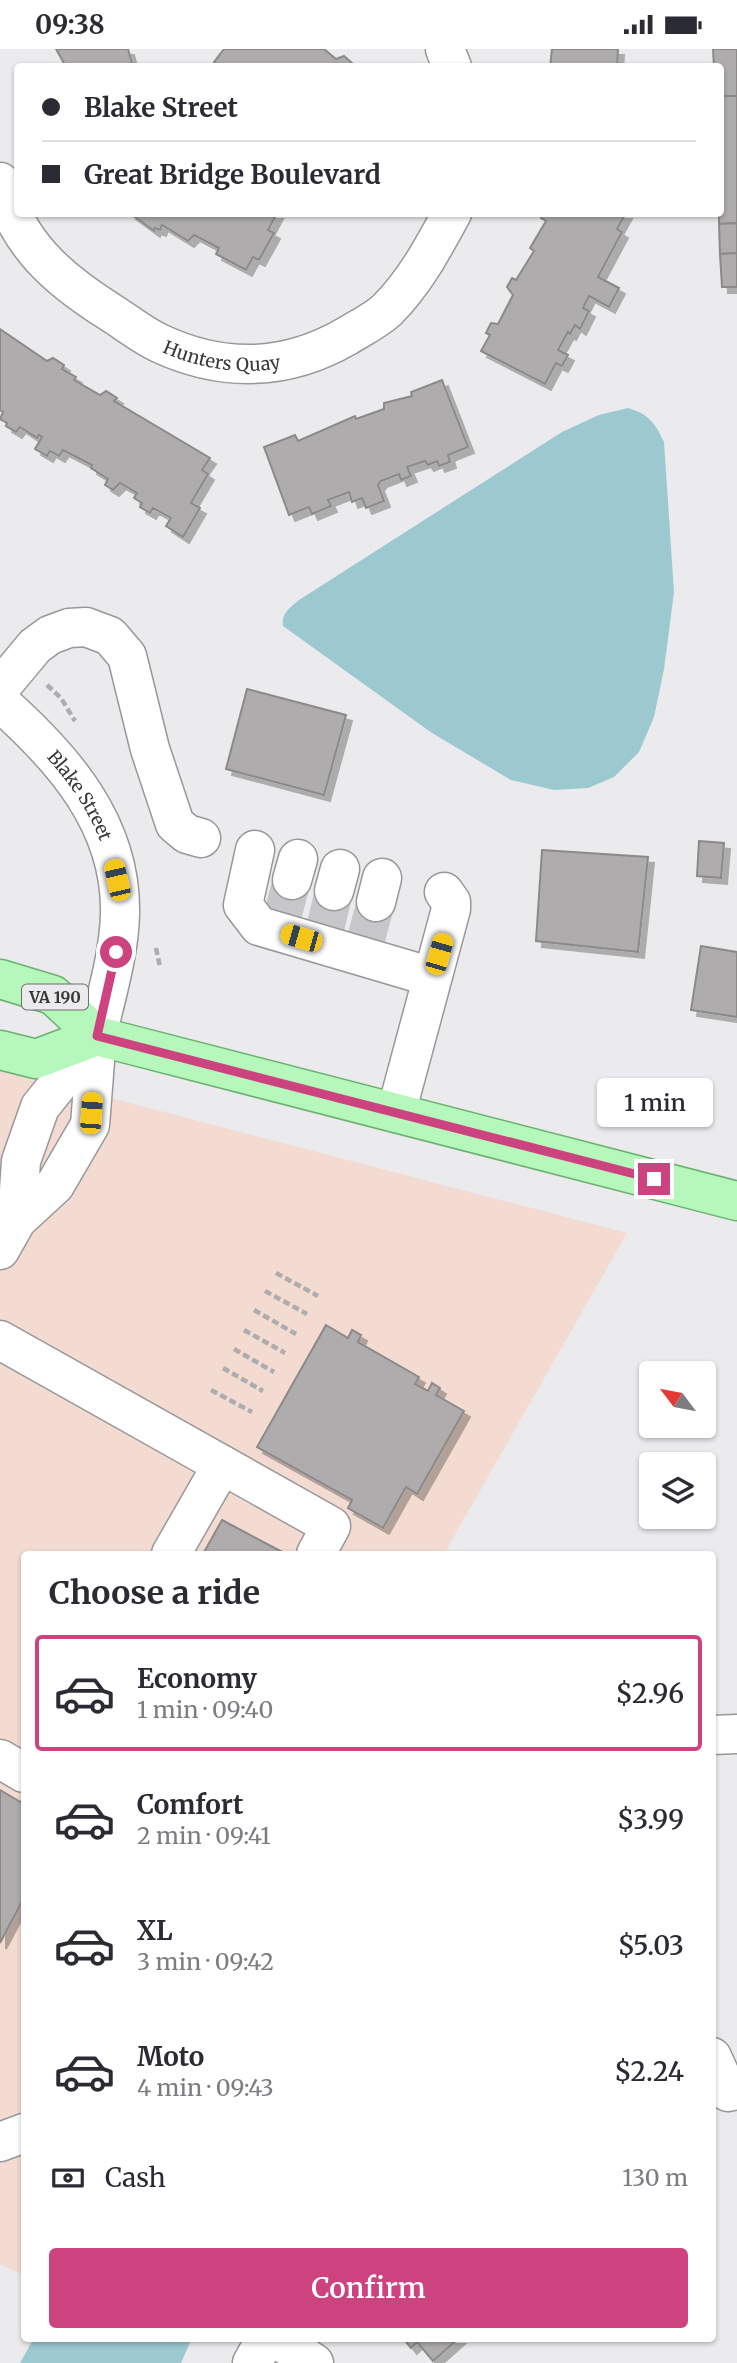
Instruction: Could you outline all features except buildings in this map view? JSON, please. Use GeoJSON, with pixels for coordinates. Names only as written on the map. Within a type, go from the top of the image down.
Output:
{"type":"FeatureCollection","features":[{"type":"Feature","properties":{"kind":"main road","name":"VA 190"},"geometry":{"type":"LineString","coordinates":[[0,979],[53,995],[97,1036],[737,1201]]}},
{"type":"Feature","properties":{"kind":"main road"},"geometry":{"type":"LineString","coordinates":[[0,1051],[36,1059],[97,1036]]}},
{"type":"Feature","properties":{"kind":"street","name":"Hunters Quay"},"geometry":{"type":"LineString","coordinates":[[0,182],[14,215]]}},
{"type":"Feature","properties":{"kind":"street","name":"Hunters Quay"},"geometry":{"type":"LineString","coordinates":[[15,217],[23,237],[41,260],[89,299],[158,342],[212,361],[270,366],[303,358],[372,322],[386,311],[416,276],[450,217]]}},
{"type":"Feature","properties":{"kind":"street"},"geometry":{"type":"LineString","coordinates":[[0,688],[35,646],[50,635],[86,627],[110,636],[127,656],[150,749],[175,824],[187,834],[201,838]]}},
{"type":"Feature","properties":{"kind":"street","name":"Blake Street"},"geometry":{"type":"LineString","coordinates":[[0,702],[30,728],[75,778],[92,804],[111,854],[120,913],[116,952],[97,1036],[90,1125],[55,1185],[9,1235]]}},
{"type":"Feature","properties":{"kind":"street"},"geometry":{"type":"LineString","coordinates":[[255,850],[243,905],[259,926],[281,925],[364,948],[432,977]]}},
{"type":"Feature","properties":{"kind":"street"},"geometry":{"type":"LineString","coordinates":[[396,1113],[451,909],[451,902],[444,892]]}},
{"type":"Feature","properties":{"kind":"street"},"geometry":{"type":"LineString","coordinates":[[9,1235],[21,1161],[40,1107],[97,1036]]}},
{"type":"Feature","properties":{"kind":"street"},"geometry":{"type":"LineString","coordinates":[[0,1340],[331,1526],[318,1551]]}},
{"type":"Feature","properties":{"kind":"street"},"geometry":{"type":"LineString","coordinates":[[173,1551],[222,1465]]}},
{"type":"Feature","properties":{"kind":"street"},"geometry":{"type":"LineString","coordinates":[[716,1735],[737,1734]]}},
{"type":"Feature","properties":{"kind":"street"},"geometry":{"type":"LineString","coordinates":[[0,1759],[21,1771]]}},
{"type":"Feature","properties":{"kind":"street"},"geometry":{"type":"LineString","coordinates":[[716,2066],[728,2092],[737,2090]]}},
{"type":"Feature","properties":{"kind":"street"},"geometry":{"type":"LineString","coordinates":[[0,2142],[21,2134]]}},
{"type":"Feature","properties":{"kind":"street"},"geometry":{"type":"LineString","coordinates":[[252,2363],[264,2342]]}},
{"type":"Feature","properties":{"kind":"street"},"geometry":{"type":"LineString","coordinates":[[281,2342],[314,2363]]}},
{"type":"Feature","properties":{"kind":"path"},"geometry":{"type":"LineString","coordinates":[[276,1273],[317,1296]]}},
{"type":"Feature","properties":{"kind":"path"},"geometry":{"type":"LineString","coordinates":[[265,1291],[307,1314]]}},
{"type":"Feature","properties":{"kind":"path"},"geometry":{"type":"LineString","coordinates":[[254,1310],[296,1334]]}},
{"type":"Feature","properties":{"kind":"path"},"geometry":{"type":"LineString","coordinates":[[244,1329],[285,1353]]}},
{"type":"Feature","properties":{"kind":"path"},"geometry":{"type":"LineString","coordinates":[[234,1349],[275,1372]]}},
{"type":"Feature","properties":{"kind":"path"},"geometry":{"type":"LineString","coordinates":[[223,1368],[263,1391]]}},
{"type":"Feature","properties":{"kind":"path"},"geometry":{"type":"LineString","coordinates":[[211,1390],[252,1412]]}},
{"type":"Feature","properties":{"kind":"shaded area"},"geometry":{"type":"Polygon","coordinates":[[[0,1069],[627,1233],[446,1551],[21,1551],[21,2274],[0,2264],[0,1069]]]}},
{"type":"Feature","properties":{"kind":"water"},"geometry":{"type":"Polygon","coordinates":[[[628,408],[650,420],[664,442],[674,592],[664,669],[654,717],[639,752],[614,777],[588,788],[554,790],[511,780],[432,733],[283,626],[285,614],[299,600],[562,432],[599,415],[628,408]]]}},
{"type":"Feature","properties":{"kind":"water"},"geometry":{"type":"Polygon","coordinates":[[[32,2342],[190,2342],[181,2363],[20,2363],[32,2342]]]}},
{"type":"Feature","properties":{"kind":"tunnel"},"geometry":{"type":"LineString","coordinates":[[282,918],[292,880]]}},
{"type":"Feature","properties":{"kind":"tunnel"},"geometry":{"type":"LineString","coordinates":[[325,929],[334,891]]}},
{"type":"Feature","properties":{"kind":"tunnel"},"geometry":{"type":"LineString","coordinates":[[366,939],[376,902]]}},
{"type":"Feature","properties":{"kind":"route"},"geometry":{"type":"LineString","coordinates":[[116,952],[97,1036],[654,1179]]}}]}
